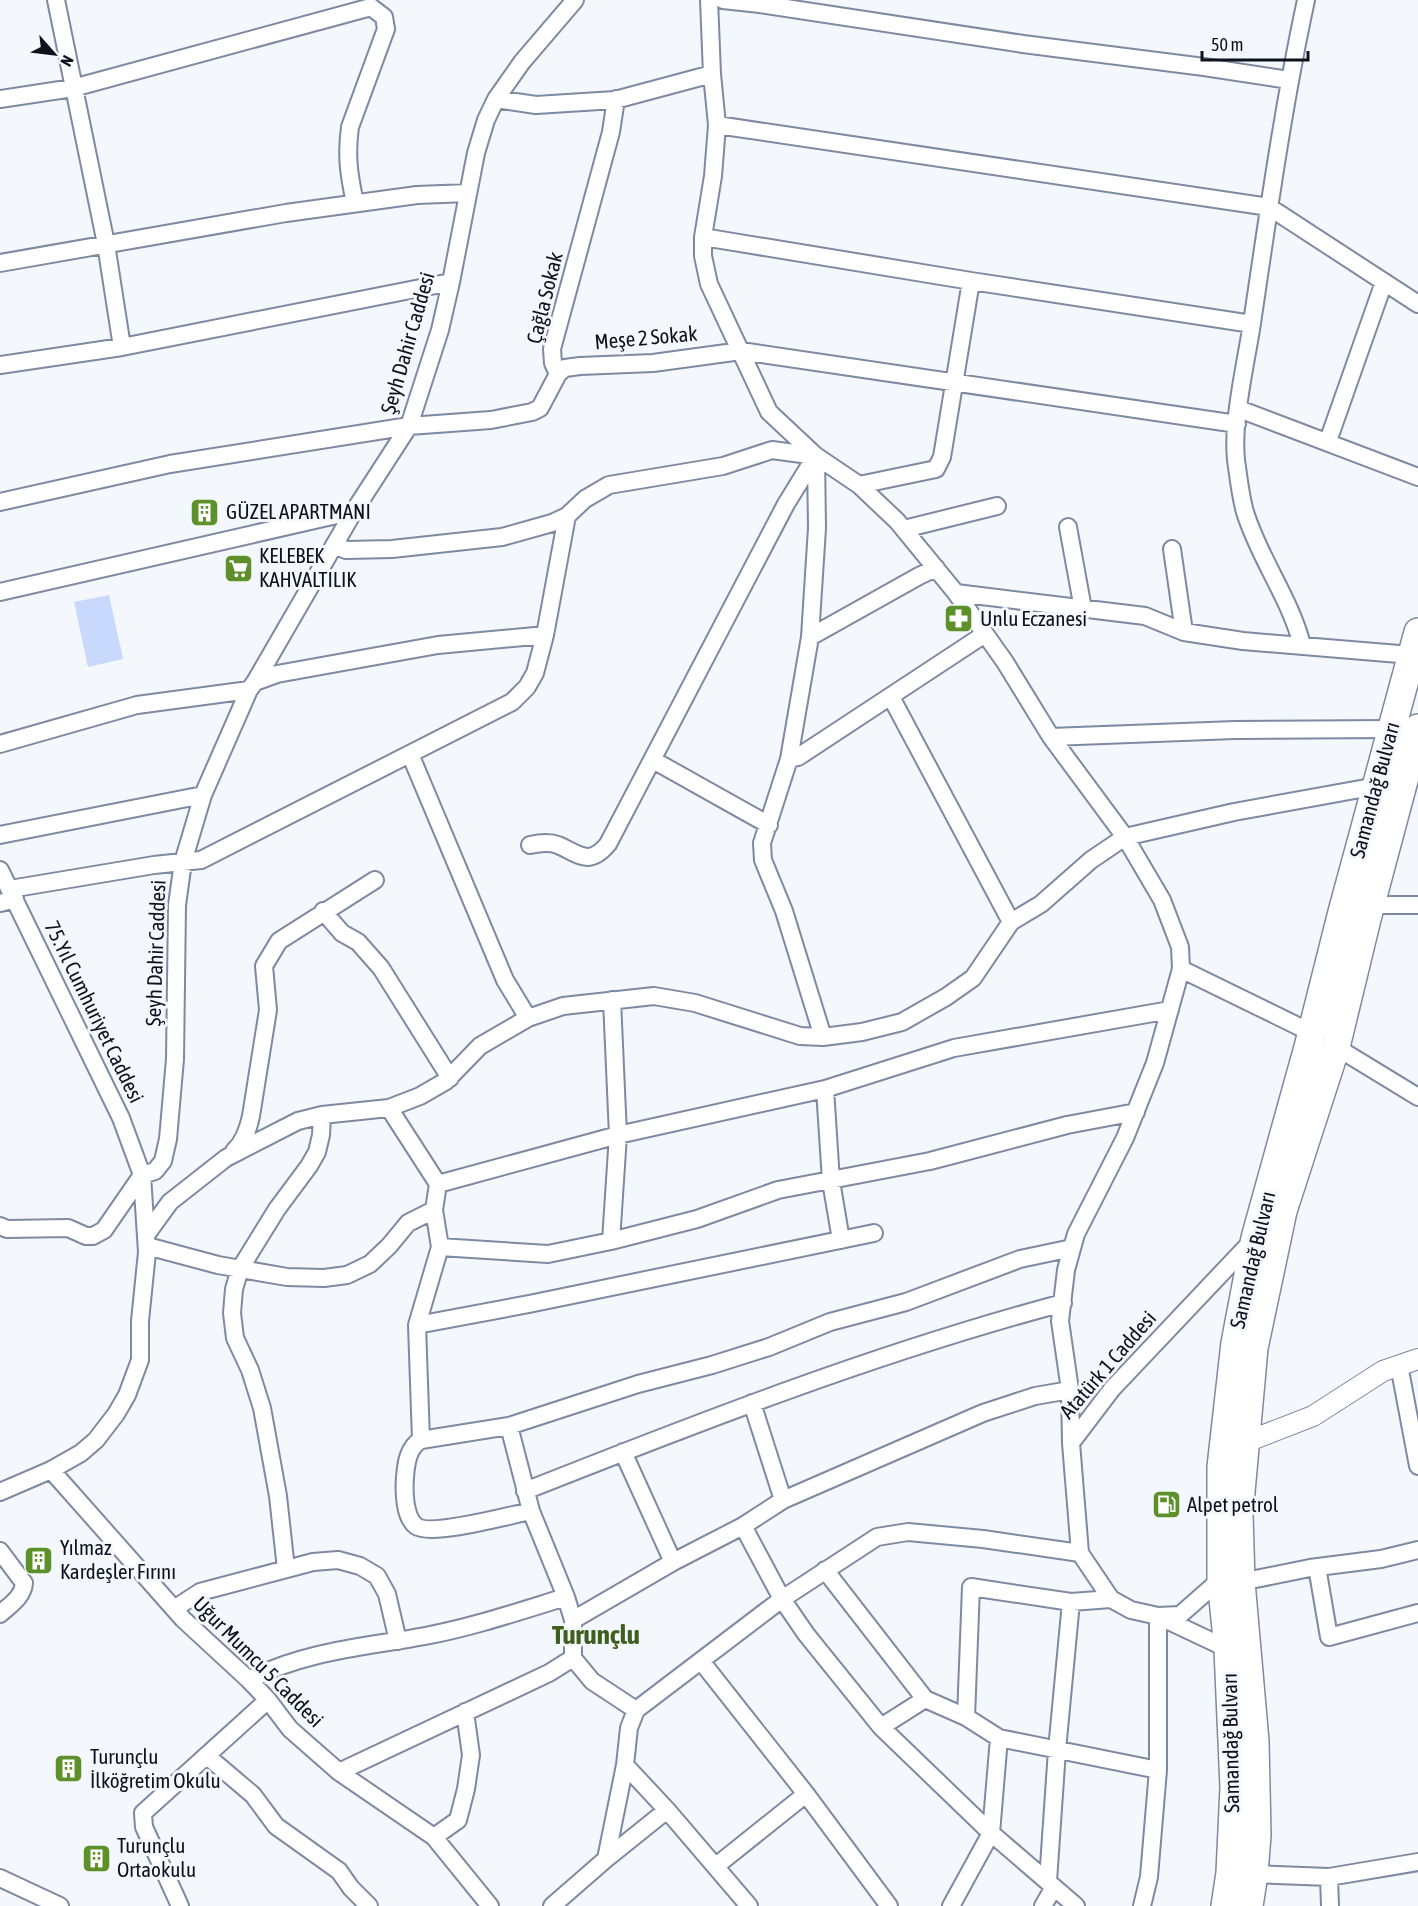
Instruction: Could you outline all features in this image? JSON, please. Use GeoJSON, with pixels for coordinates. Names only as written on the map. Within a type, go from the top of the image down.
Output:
{"type":"FeatureCollection","features":[{"type":"Feature","properties":{"kind":"highway","name":"Samandağ Bulvarı"},"geometry":{"type":"LineString","coordinates":[[1225,1906],[1230,1874],[1234,1787],[1228,1649],[1231,1581],[1254,1348],[1283,1211],[1336,1047],[1372,905],[1399,786],[1391,729],[1414,644]]}},
{"type":"Feature","properties":{"kind":"highway","name":"Samandağ Bulvarı"},"geometry":{"type":"LineString","coordinates":[[1249,1906],[1257,1835],[1255,1741],[1231,1581],[1221,1467],[1235,1343],[1255,1238],[1312,1033],[1418,728]]}},
{"type":"Feature","properties":{"kind":"street"},"geometry":{"type":"LineString","coordinates":[[56,0],[106,244],[122,347]]}},
{"type":"Feature","properties":{"kind":"street","name":"Şeyh Dahir Caddesi"},"geometry":{"type":"LineString","coordinates":[[0,1226],[7,1229],[68,1228],[86,1236],[93,1236],[104,1230],[142,1175],[155,1171],[163,1161],[168,1139],[175,1059],[177,905],[183,862],[203,795],[252,686],[354,511],[409,426],[440,330],[476,153],[486,120],[496,99],[522,62],[574,0]]}},
{"type":"Feature","properties":{"kind":"street"},"geometry":{"type":"LineString","coordinates":[[709,0],[717,125],[703,256],[709,284],[769,412],[816,456],[860,484],[904,529],[956,592],[1005,662],[1051,737],[1125,837],[1162,900],[1180,947],[1181,969],[1155,1063],[1125,1138],[1076,1234],[1066,1270],[1060,1321],[1070,1390],[1071,1443]]}},
{"type":"Feature","properties":{"kind":"street"},"geometry":{"type":"LineString","coordinates":[[723,0],[1023,44],[1204,67],[1289,81]]}},
{"type":"Feature","properties":{"kind":"street"},"geometry":{"type":"LineString","coordinates":[[1302,645],[1296,622],[1265,560],[1245,512],[1236,464],[1238,417],[1269,207],[1289,81],[1306,0]]}},
{"type":"Feature","properties":{"kind":"street"},"geometry":{"type":"LineString","coordinates":[[0,99],[73,88],[371,8],[376,9],[384,17],[386,29],[355,112],[348,142],[348,170],[355,203]]}},
{"type":"Feature","properties":{"kind":"street"},"geometry":{"type":"LineString","coordinates":[[496,99],[536,105],[616,99],[712,74]]}},
{"type":"Feature","properties":{"kind":"street","name":"Çağla Sokak"},"geometry":{"type":"LineString","coordinates":[[0,502],[170,465],[409,426],[491,420],[532,412],[540,408],[558,374],[553,363],[552,349],[611,132],[616,99]]}},
{"type":"Feature","properties":{"kind":"street"},"geometry":{"type":"LineString","coordinates":[[717,125],[1269,207],[1418,304]]}},
{"type":"Feature","properties":{"kind":"street"},"geometry":{"type":"LineString","coordinates":[[0,263],[355,203],[417,195],[468,193]]}},
{"type":"Feature","properties":{"kind":"street"},"geometry":{"type":"LineString","coordinates":[[704,237],[1252,324]]}},
{"type":"Feature","properties":{"kind":"street"},"geometry":{"type":"LineString","coordinates":[[860,484],[936,469],[942,457],[956,384],[971,281]]}},
{"type":"Feature","properties":{"kind":"street"},"geometry":{"type":"LineString","coordinates":[[0,365],[122,347],[451,282]]}},
{"type":"Feature","properties":{"kind":"street"},"geometry":{"type":"LineString","coordinates":[[1328,441],[1384,282]]}},
{"type":"Feature","properties":{"kind":"street","name":"Meşe 2 Sokak"},"geometry":{"type":"LineString","coordinates":[[558,374],[565,368],[579,366],[653,363],[741,351],[956,384],[1238,417],[1328,441],[1418,477]]}},
{"type":"Feature","properties":{"kind":"street"},"geometry":{"type":"LineString","coordinates":[[334,545],[346,550],[392,549],[502,537],[552,523],[567,516],[585,499],[609,485],[723,466],[772,450],[816,456]]}},
{"type":"Feature","properties":{"kind":"street"},"geometry":{"type":"LineString","coordinates":[[816,456],[817,528],[810,637],[789,759],[762,843],[763,860],[784,911],[823,1037]]}},
{"type":"Feature","properties":{"kind":"street"},"geometry":{"type":"LineString","coordinates":[[530,845],[557,844],[582,857],[599,852],[608,844],[786,504],[816,456]]}},
{"type":"Feature","properties":{"kind":"street"},"geometry":{"type":"LineString","coordinates":[[904,529],[997,506]]}},
{"type":"Feature","properties":{"kind":"street"},"geometry":{"type":"LineString","coordinates":[[0,592],[354,511]]}},
{"type":"Feature","properties":{"kind":"street"},"geometry":{"type":"LineString","coordinates":[[8,897],[201,860],[512,702],[520,695],[535,673],[545,635],[567,516]]}},
{"type":"Feature","properties":{"kind":"street"},"geometry":{"type":"LineString","coordinates":[[1068,527],[1083,609]]}},
{"type":"Feature","properties":{"kind":"street"},"geometry":{"type":"LineString","coordinates":[[1172,549],[1184,632]]}},
{"type":"Feature","properties":{"kind":"street"},"geometry":{"type":"LineString","coordinates":[[810,637],[936,568]]}},
{"type":"Feature","properties":{"kind":"street"},"geometry":{"type":"LineString","coordinates":[[956,592],[1144,616],[1184,632],[1244,641],[1302,645],[1414,644]]}},
{"type":"Feature","properties":{"kind":"street"},"geometry":{"type":"LineString","coordinates":[[789,759],[798,757],[985,634]]}},
{"type":"Feature","properties":{"kind":"street"},"geometry":{"type":"LineString","coordinates":[[0,744],[137,705],[252,686],[277,674],[438,645],[545,635]]}},
{"type":"Feature","properties":{"kind":"street"},"geometry":{"type":"LineString","coordinates":[[891,697],[1011,922]]}},
{"type":"Feature","properties":{"kind":"street"},"geometry":{"type":"LineString","coordinates":[[1051,737],[1235,730],[1391,729]]}},
{"type":"Feature","properties":{"kind":"street"},"geometry":{"type":"LineString","coordinates":[[410,754],[505,980],[528,1018]]}},
{"type":"Feature","properties":{"kind":"street"},"geometry":{"type":"LineString","coordinates":[[653,760],[769,825]]}},
{"type":"Feature","properties":{"kind":"street"},"geometry":{"type":"LineString","coordinates":[[226,1158],[298,1121],[322,1115],[389,1108],[420,1096],[450,1078],[480,1046],[528,1018],[563,1006],[654,996],[695,1003],[800,1036],[823,1037],[862,1032],[902,1022],[946,997],[973,978],[1011,922],[1041,904],[1091,860],[1125,837],[1234,812],[1399,786]]}},
{"type":"Feature","properties":{"kind":"street"},"geometry":{"type":"LineString","coordinates":[[0,835],[203,795]]}},
{"type":"Feature","properties":{"kind":"street","name":"75.Yıl Cumhuriyet Caddesi"},"geometry":{"type":"LineString","coordinates":[[0,870],[8,897],[121,1118],[142,1175]]}},
{"type":"Feature","properties":{"kind":"street"},"geometry":{"type":"LineString","coordinates":[[146,1241],[170,1202],[241,1145],[249,1129],[268,1010],[264,966],[279,941],[375,880]]}},
{"type":"Feature","properties":{"kind":"street"},"geometry":{"type":"LineString","coordinates":[[1372,905],[1418,905]]}},
{"type":"Feature","properties":{"kind":"street"},"geometry":{"type":"LineString","coordinates":[[323,911],[342,933],[358,942],[381,968],[450,1078]]}},
{"type":"Feature","properties":{"kind":"street"},"geometry":{"type":"LineString","coordinates":[[1181,969],[1312,1033]]}},
{"type":"Feature","properties":{"kind":"street"},"geometry":{"type":"LineString","coordinates":[[611,1241],[618,1135],[612,1000]]}},
{"type":"Feature","properties":{"kind":"street"},"geometry":{"type":"LineString","coordinates":[[438,1184],[618,1135],[825,1089],[954,1048],[1170,1010]]}},
{"type":"Feature","properties":{"kind":"street"},"geometry":{"type":"LineString","coordinates":[[1336,1047],[1418,1097]]}},
{"type":"Feature","properties":{"kind":"street"},"geometry":{"type":"LineString","coordinates":[[825,1089],[831,1181],[841,1240]]}},
{"type":"Feature","properties":{"kind":"street"},"geometry":{"type":"LineString","coordinates":[[389,1108],[438,1184],[434,1210],[440,1247],[417,1324],[421,1440]]}},
{"type":"Feature","properties":{"kind":"street"},"geometry":{"type":"LineString","coordinates":[[440,1247],[548,1254],[698,1219],[778,1190],[930,1161],[1067,1125],[1136,1112]]}},
{"type":"Feature","properties":{"kind":"street"},"geometry":{"type":"LineString","coordinates":[[286,1569],[278,1496],[262,1408],[250,1370],[235,1338],[234,1288],[240,1269],[277,1209],[317,1152],[322,1115]]}},
{"type":"Feature","properties":{"kind":"street"},"geometry":{"type":"LineString","coordinates":[[0,1492],[51,1470],[81,1453],[96,1440],[127,1395],[140,1360],[140,1321],[146,1241],[142,1175]]}},
{"type":"Feature","properties":{"kind":"street"},"geometry":{"type":"LineString","coordinates":[[146,1241],[240,1269],[287,1277],[324,1278],[347,1275],[370,1264],[408,1223],[434,1210]]}},
{"type":"Feature","properties":{"kind":"street"},"geometry":{"type":"LineString","coordinates":[[417,1324],[529,1304],[874,1233]]}},
{"type":"Feature","properties":{"kind":"street","name":"Atatürk 1 Caddesi"},"geometry":{"type":"LineString","coordinates":[[1111,1599],[1080,1553],[1071,1443],[1112,1389],[1255,1238]]}},
{"type":"Feature","properties":{"kind":"street"},"geometry":{"type":"LineString","coordinates":[[531,1511],[441,1530],[423,1529],[415,1525],[409,1515],[407,1504],[405,1477],[410,1451],[416,1442],[421,1440],[509,1426],[638,1384],[712,1365],[769,1347],[830,1322],[906,1302],[1020,1259],[1072,1248]]}},
{"type":"Feature","properties":{"kind":"street"},"geometry":{"type":"LineString","coordinates":[[525,1491],[622,1452],[863,1363],[936,1339],[1063,1303]]}},
{"type":"Feature","properties":{"kind":"street"},"geometry":{"type":"LineString","coordinates":[[1246,1442],[1313,1416],[1383,1371],[1418,1359]]}},
{"type":"Feature","properties":{"kind":"street"},"geometry":{"type":"LineString","coordinates":[[1399,1365],[1418,1466]]}},
{"type":"Feature","properties":{"kind":"street"},"geometry":{"type":"LineString","coordinates":[[573,1620],[673,1562],[742,1526],[783,1500],[983,1413],[1035,1396],[1070,1390]]}},
{"type":"Feature","properties":{"kind":"street"},"geometry":{"type":"LineString","coordinates":[[752,1403],[783,1500]]}},
{"type":"Feature","properties":{"kind":"street"},"geometry":{"type":"LineString","coordinates":[[509,1426],[531,1511],[573,1620],[573,1658],[592,1681],[636,1710]]}},
{"type":"Feature","properties":{"kind":"street"},"geometry":{"type":"LineString","coordinates":[[622,1452],[673,1562]]}},
{"type":"Feature","properties":{"kind":"street","name":"Uğur Mumcu 5 Caddesi"},"geometry":{"type":"LineString","coordinates":[[51,1470],[174,1608],[268,1700],[290,1729],[339,1772],[434,1837],[490,1906]]}},
{"type":"Feature","properties":{"kind":"street"},"geometry":{"type":"LineString","coordinates":[[742,1526],[782,1599],[806,1634],[880,1728],[991,1833],[1076,1906]]}},
{"type":"Feature","properties":{"kind":"street"},"geometry":{"type":"LineString","coordinates":[[606,1859],[625,1765],[629,1728],[636,1710],[782,1599],[825,1570],[877,1537],[908,1532],[983,1539],[1080,1553]]}},
{"type":"Feature","properties":{"kind":"street"},"geometry":{"type":"LineString","coordinates":[[1158,1616],[1180,1614],[1231,1581],[1382,1559],[1418,1550]]}},
{"type":"Feature","properties":{"kind":"street"},"geometry":{"type":"LineString","coordinates":[[0,1551],[24,1583],[20,1597],[0,1614]]}},
{"type":"Feature","properties":{"kind":"street"},"geometry":{"type":"LineString","coordinates":[[174,1608],[200,1592],[330,1560],[349,1563],[372,1571],[385,1588],[398,1641]]}},
{"type":"Feature","properties":{"kind":"street"},"geometry":{"type":"LineString","coordinates":[[1317,1567],[1329,1637],[1418,1613]]}},
{"type":"Feature","properties":{"kind":"street"},"geometry":{"type":"LineString","coordinates":[[825,1570],[925,1699],[966,1717],[999,1738],[1158,1770]]}},
{"type":"Feature","properties":{"kind":"street"},"geometry":{"type":"LineString","coordinates":[[966,1717],[971,1587],[1071,1602],[1111,1599],[1131,1610],[1158,1616],[1228,1649]]}},
{"type":"Feature","properties":{"kind":"street"},"geometry":{"type":"LineString","coordinates":[[249,1680],[286,1664],[326,1653],[398,1641],[461,1627],[566,1597]]}},
{"type":"Feature","properties":{"kind":"street"},"geometry":{"type":"LineString","coordinates":[[1043,1906],[1051,1884],[1057,1750],[1071,1602]]}},
{"type":"Feature","properties":{"kind":"street"},"geometry":{"type":"LineString","coordinates":[[1142,1906],[1149,1876],[1158,1770],[1158,1616]]}},
{"type":"Feature","properties":{"kind":"street"},"geometry":{"type":"LineString","coordinates":[[339,1772],[549,1673],[573,1658]]}},
{"type":"Feature","properties":{"kind":"street"},"geometry":{"type":"LineString","coordinates":[[701,1661],[807,1794],[889,1906]]}},
{"type":"Feature","properties":{"kind":"street"},"geometry":{"type":"LineString","coordinates":[[880,1728],[925,1699]]}},
{"type":"Feature","properties":{"kind":"street"},"geometry":{"type":"LineString","coordinates":[[180,1906],[144,1827],[143,1813],[268,1700]]}},
{"type":"Feature","properties":{"kind":"street"},"geometry":{"type":"LineString","coordinates":[[434,1837],[458,1820],[466,1789],[471,1755],[465,1712]]}},
{"type":"Feature","properties":{"kind":"street"},"geometry":{"type":"LineString","coordinates":[[951,1906],[991,1833],[999,1738]]}},
{"type":"Feature","properties":{"kind":"street"},"geometry":{"type":"LineString","coordinates":[[207,1756],[253,1795],[276,1826],[339,1871],[351,1888],[369,1906]]}},
{"type":"Feature","properties":{"kind":"street"},"geometry":{"type":"LineString","coordinates":[[625,1765],[716,1866],[748,1906]]}},
{"type":"Feature","properties":{"kind":"street"},"geometry":{"type":"LineString","coordinates":[[716,1866],[807,1794]]}},
{"type":"Feature","properties":{"kind":"street"},"geometry":{"type":"LineString","coordinates":[[552,1906],[667,1810]]}},
{"type":"Feature","properties":{"kind":"street"},"geometry":{"type":"LineString","coordinates":[[1254,1874],[1329,1877],[1418,1863]]}},
{"type":"Feature","properties":{"kind":"street"},"geometry":{"type":"LineString","coordinates":[[1329,1877],[1330,1906]]}},
{"type":"Feature","properties":{"kind":"street"},"geometry":{"type":"LineString","coordinates":[[0,1878],[60,1906]]}},
{"type":"Feature","properties":{"kind":"shaded area"},"geometry":{"type":"Polygon","coordinates":[[[109,595],[123,659],[88,667],[74,602],[109,595]]]}},
{"type":"Feature","properties":{"kind":"place","name":"GÜZEL APARTMANI"},"geometry":{"type":"Point","coordinates":[205,512]}},
{"type":"Feature","properties":{"kind":"place","name":"KELEBEK KAHVALTILIK"},"geometry":{"type":"Point","coordinates":[238,568]}},
{"type":"Feature","properties":{"kind":"place","name":"Unlu Eczanesi"},"geometry":{"type":"Point","coordinates":[959,619]}},
{"type":"Feature","properties":{"kind":"place","name":"Alpet petrol"},"geometry":{"type":"Point","coordinates":[1166,1505]}},
{"type":"Feature","properties":{"kind":"place","name":"Yılmaz Kardeşler Fırını"},"geometry":{"type":"Point","coordinates":[39,1560]}},
{"type":"Feature","properties":{"kind":"place","name":"Turunçlu İlköğretim Okulu"},"geometry":{"type":"Point","coordinates":[69,1769]}},
{"type":"Feature","properties":{"kind":"place","name":"Turunçlu Ortaokulu"},"geometry":{"type":"Point","coordinates":[96,1858]}},
{"type":"Feature","properties":{"kind":"district","name":"Turunçlu"},"geometry":{"type":"Point","coordinates":[596,1635]}}]}
